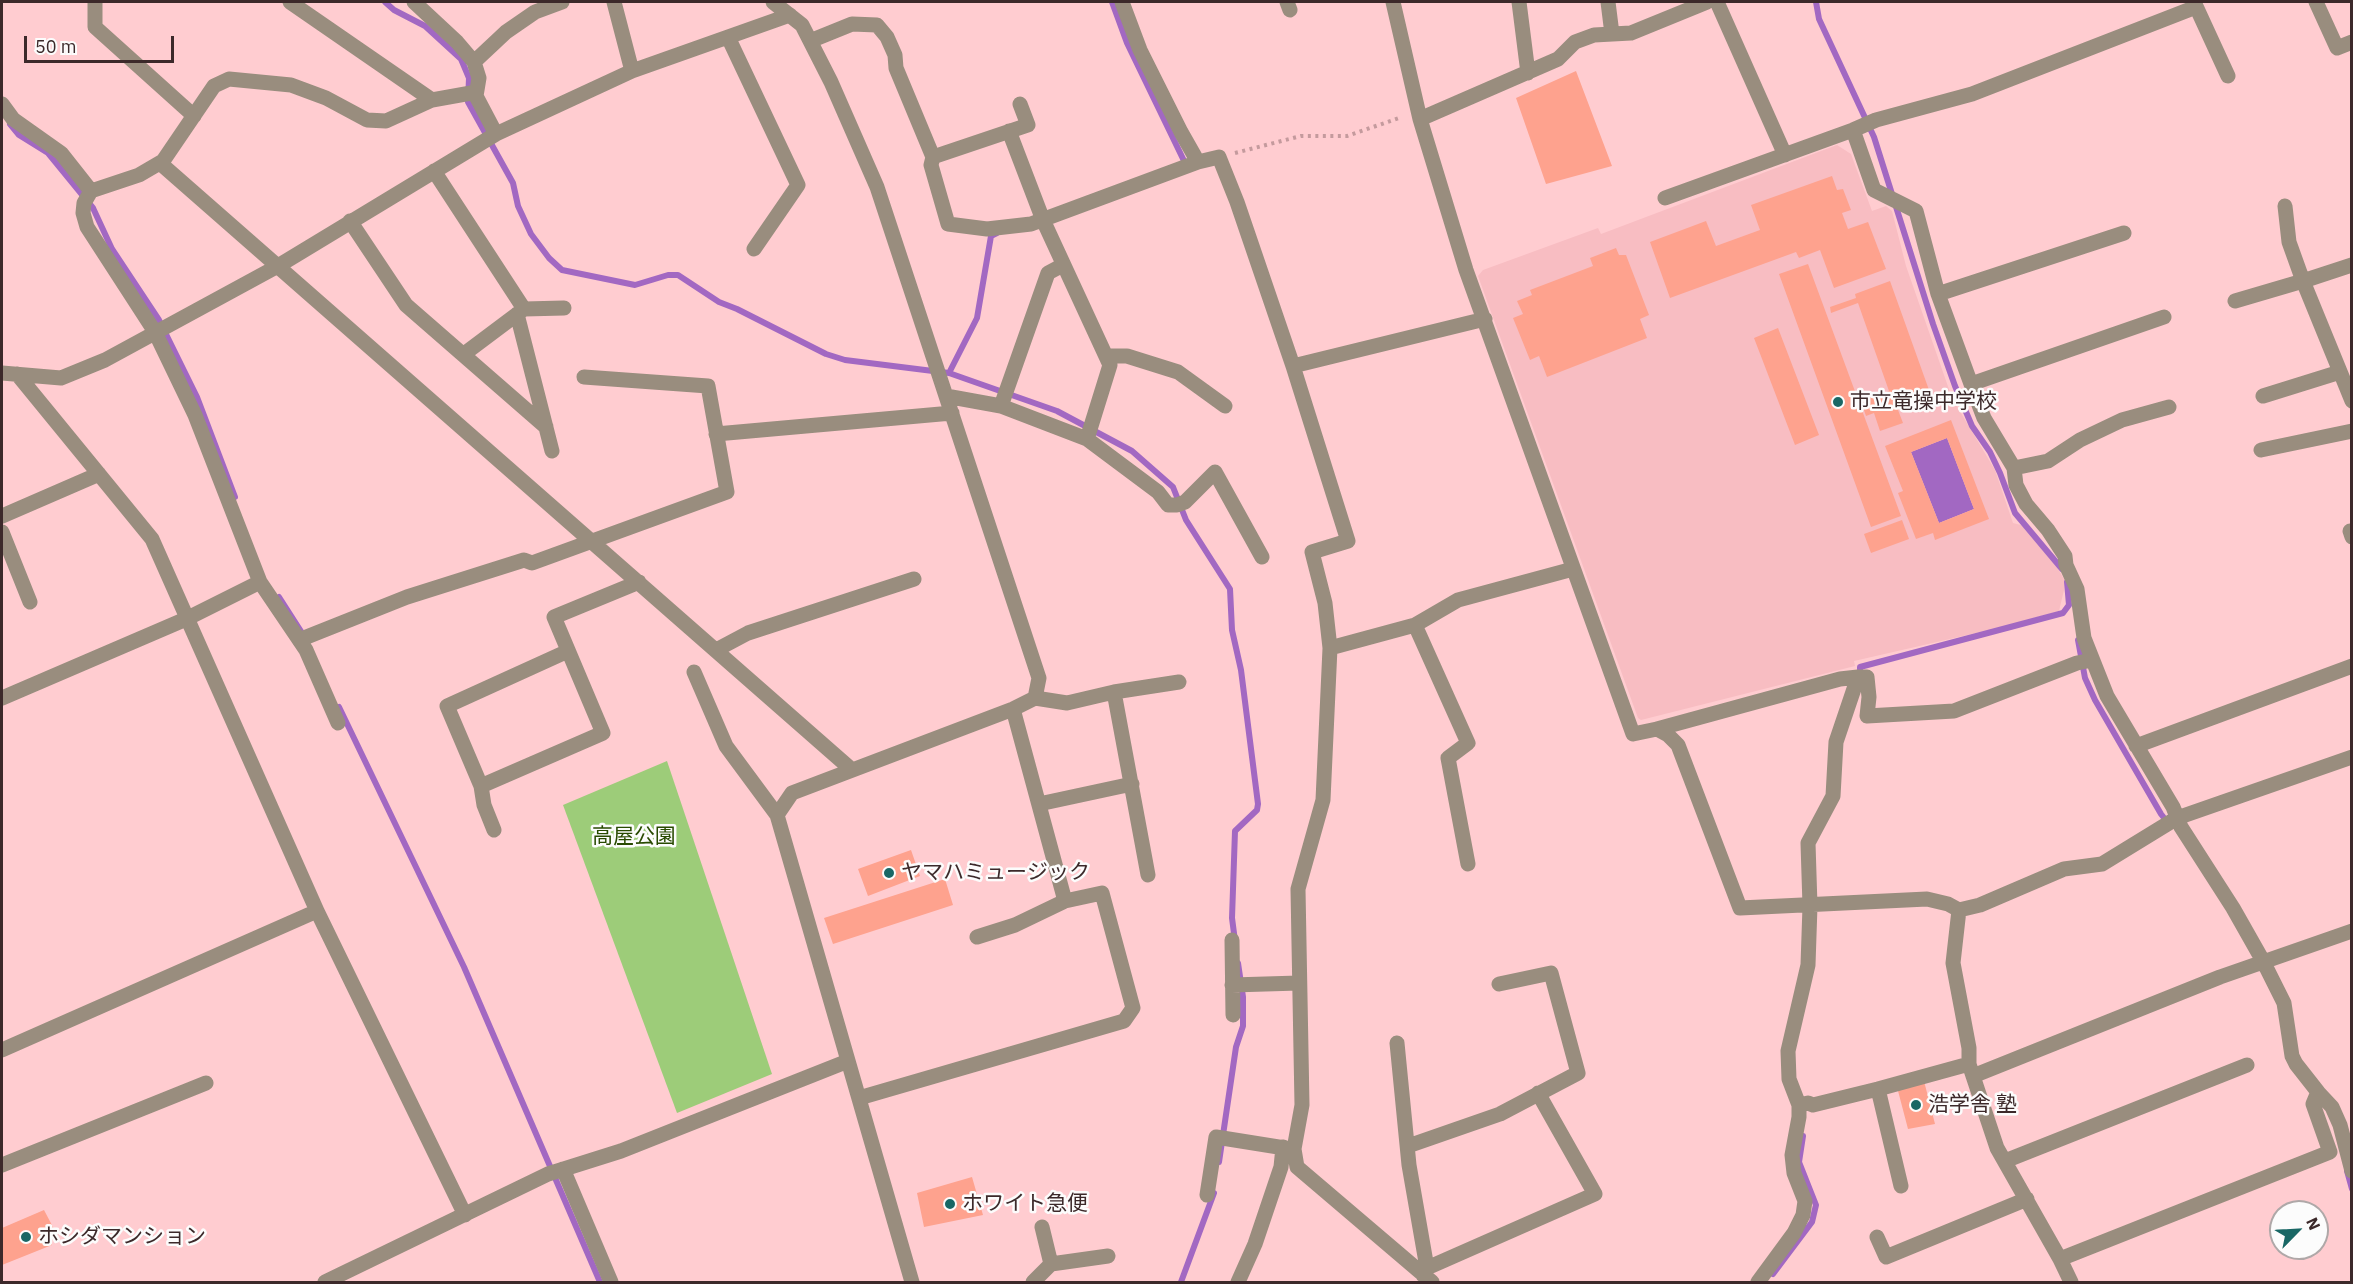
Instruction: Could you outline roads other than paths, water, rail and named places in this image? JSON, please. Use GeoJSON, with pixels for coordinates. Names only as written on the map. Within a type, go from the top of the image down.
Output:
{"type":"FeatureCollection","features":[{"type":"Feature","properties":{"kind":"street"},"geometry":{"type":"LineString","coordinates":[[96,2],[95,27],[194,116]]}},
{"type":"Feature","properties":{"kind":"street"},"geometry":{"type":"LineString","coordinates":[[290,2],[432,100]]}},
{"type":"Feature","properties":{"kind":"street"},"geometry":{"type":"LineString","coordinates":[[88,196],[139,175],[163,161],[214,86],[230,79],[291,85],[326,98],[367,120],[386,120],[432,100],[470,94],[480,78],[474,62],[457,42],[414,2]]}},
{"type":"Feature","properties":{"kind":"street"},"geometry":{"type":"LineString","coordinates":[[614,2],[632,71]]}},
{"type":"Feature","properties":{"kind":"street"},"geometry":{"type":"LineString","coordinates":[[776,2],[802,25],[877,187],[1039,678],[1035,698]]}},
{"type":"Feature","properties":{"kind":"street"},"geometry":{"type":"LineString","coordinates":[[1122,2],[1140,50],[1181,132],[1191,164]]}},
{"type":"Feature","properties":{"kind":"street"},"geometry":{"type":"LineString","coordinates":[[1393,2],[1419,115],[1466,270],[1633,734],[1840,679],[1857,677],[1868,677],[1867,716],[1954,711],[2085,661]]}},
{"type":"Feature","properties":{"kind":"street"},"geometry":{"type":"LineString","coordinates":[[1518,2],[1528,73]]}},
{"type":"Feature","properties":{"kind":"street"},"geometry":{"type":"LineString","coordinates":[[1608,2],[1612,34]]}},
{"type":"Feature","properties":{"kind":"street"},"geometry":{"type":"LineString","coordinates":[[1419,115],[1558,59],[1575,42],[1594,35],[1631,33],[1707,2]]}},
{"type":"Feature","properties":{"kind":"street"},"geometry":{"type":"LineString","coordinates":[[1717,2],[1785,155]]}},
{"type":"Feature","properties":{"kind":"street"},"geometry":{"type":"LineString","coordinates":[[2316,2],[2337,48],[2352,42]]}},
{"type":"Feature","properties":{"kind":"street"},"geometry":{"type":"LineString","coordinates":[[474,62],[506,32],[535,12],[555,3]]}},
{"type":"Feature","properties":{"kind":"street"},"geometry":{"type":"LineString","coordinates":[[1665,198],[1864,125],[1972,94],[2068,58],[2195,4],[2228,76]]}},
{"type":"Feature","properties":{"kind":"street"},"geometry":{"type":"LineString","coordinates":[[9,374],[61,378],[105,360],[279,266],[491,136],[632,71],[790,15]]}},
{"type":"Feature","properties":{"kind":"street"},"geometry":{"type":"LineString","coordinates":[[810,41],[852,24],[878,25],[887,37],[895,55],[896,68],[933,157],[931,165],[948,224],[987,229],[1045,224],[1191,164],[1220,157],[1293,366],[1348,541],[1312,552],[1326,603],[1330,648],[1323,800],[1298,889],[1302,1105],[1255,1244],[1238,1282]]}},
{"type":"Feature","properties":{"kind":"street"},"geometry":{"type":"LineString","coordinates":[[728,37],[798,184],[754,249]]}},
{"type":"Feature","properties":{"kind":"street"},"geometry":{"type":"LineString","coordinates":[[470,94],[491,136]]}},
{"type":"Feature","properties":{"kind":"street"},"geometry":{"type":"LineString","coordinates":[[2,104],[14,119],[61,153],[88,196],[83,213],[87,227],[161,329],[260,582],[303,638],[338,723]]}},
{"type":"Feature","properties":{"kind":"street"},"geometry":{"type":"LineString","coordinates":[[933,157],[1028,125],[1020,104]]}},
{"type":"Feature","properties":{"kind":"street"},"geometry":{"type":"LineString","coordinates":[[1864,125],[1874,190],[1916,211],[1938,294],[1984,418],[2014,468],[2016,484],[2026,504],[2066,556],[2066,565],[2077,589],[2085,661],[2136,746],[2172,821],[2181,827],[2233,908],[2259,963],[2284,1003],[2292,1056],[2316,1095],[2332,1107],[2340,1125],[2352,1171]]}},
{"type":"Feature","properties":{"kind":"street"},"geometry":{"type":"LineString","coordinates":[[1009,131],[1063,266],[1110,365],[1089,432]]}},
{"type":"Feature","properties":{"kind":"street"},"geometry":{"type":"LineString","coordinates":[[159,163],[852,770]]}},
{"type":"Feature","properties":{"kind":"street"},"geometry":{"type":"LineString","coordinates":[[434,171],[521,312],[552,451]]}},
{"type":"Feature","properties":{"kind":"street"},"geometry":{"type":"LineString","coordinates":[[2285,206],[2289,242],[2352,401]]}},
{"type":"Feature","properties":{"kind":"street"},"geometry":{"type":"LineString","coordinates":[[350,221],[406,305],[546,428]]}},
{"type":"Feature","properties":{"kind":"street"},"geometry":{"type":"LineString","coordinates":[[1938,294],[2124,233]]}},
{"type":"Feature","properties":{"kind":"street"},"geometry":{"type":"LineString","coordinates":[[2235,301],[2352,265]]}},
{"type":"Feature","properties":{"kind":"street"},"geometry":{"type":"LineString","coordinates":[[1003,398],[1048,273],[1063,266]]}},
{"type":"Feature","properties":{"kind":"street"},"geometry":{"type":"LineString","coordinates":[[464,354],[521,312],[564,308]]}},
{"type":"Feature","properties":{"kind":"street"},"geometry":{"type":"LineString","coordinates":[[1971,384],[2164,317]]}},
{"type":"Feature","properties":{"kind":"street"},"geometry":{"type":"LineString","coordinates":[[1293,366],[1485,319]]}},
{"type":"Feature","properties":{"kind":"street"},"geometry":{"type":"LineString","coordinates":[[1106,356],[1127,356],[1178,372],[1225,406]]}},
{"type":"Feature","properties":{"kind":"street"},"geometry":{"type":"LineString","coordinates":[[2263,396],[2340,372]]}},
{"type":"Feature","properties":{"kind":"street"},"geometry":{"type":"LineString","coordinates":[[9,374],[99,474],[152,539],[317,911],[465,1215]]}},
{"type":"Feature","properties":{"kind":"street"},"geometry":{"type":"LineString","coordinates":[[303,638],[407,597],[524,560],[532,563],[727,492],[708,386],[584,377]]}},
{"type":"Feature","properties":{"kind":"street"},"geometry":{"type":"LineString","coordinates":[[946,396],[1003,398],[1089,432],[1158,492],[1168,505],[1181,503],[1215,471],[1262,557]]}},
{"type":"Feature","properties":{"kind":"street"},"geometry":{"type":"LineString","coordinates":[[2014,468],[2048,461],[2080,441],[2122,420],[2169,407]]}},
{"type":"Feature","properties":{"kind":"street"},"geometry":{"type":"LineString","coordinates":[[716,434],[952,413]]}},
{"type":"Feature","properties":{"kind":"street"},"geometry":{"type":"LineString","coordinates":[[2261,450],[2352,431]]}},
{"type":"Feature","properties":{"kind":"street"},"geometry":{"type":"LineString","coordinates":[[2,516],[99,474]]}},
{"type":"Feature","properties":{"kind":"street"},"geometry":{"type":"LineString","coordinates":[[2352,531],[2350,531],[2352,537]]}},
{"type":"Feature","properties":{"kind":"street"},"geometry":{"type":"LineString","coordinates":[[2,532],[30,602]]}},
{"type":"Feature","properties":{"kind":"street"},"geometry":{"type":"LineString","coordinates":[[1330,648],[1415,625],[1458,600],[1573,569]]}},
{"type":"Feature","properties":{"kind":"street"},"geometry":{"type":"LineString","coordinates":[[716,651],[748,633],[914,579]]}},
{"type":"Feature","properties":{"kind":"street"},"geometry":{"type":"LineString","coordinates":[[2,698],[186,619],[260,582]]}},
{"type":"Feature","properties":{"kind":"street"},"geometry":{"type":"LineString","coordinates":[[481,786],[603,733],[554,617],[639,582]]}},
{"type":"Feature","properties":{"kind":"street"},"geometry":{"type":"LineString","coordinates":[[1415,625],[1468,743],[1448,758],[1468,864]]}},
{"type":"Feature","properties":{"kind":"street"},"geometry":{"type":"LineString","coordinates":[[494,830],[484,805],[481,786],[447,706],[568,651]]}},
{"type":"Feature","properties":{"kind":"street"},"geometry":{"type":"LineString","coordinates":[[2136,746],[2352,666]]}},
{"type":"Feature","properties":{"kind":"street"},"geometry":{"type":"LineString","coordinates":[[694,672],[726,746],[777,814],[912,1282]]}},
{"type":"Feature","properties":{"kind":"street"},"geometry":{"type":"LineString","coordinates":[[1758,1282],[1794,1233],[1803,1215],[1804,1201],[1794,1173],[1792,1155],[1799,1105],[1789,1079],[1788,1051],[1808,965],[1810,906],[1808,843],[1833,796],[1836,742],[1857,677]]}},
{"type":"Feature","properties":{"kind":"street"},"geometry":{"type":"LineString","coordinates":[[777,814],[792,793],[1013,710],[1035,698],[1067,703],[1114,692],[1179,682]]}},
{"type":"Feature","properties":{"kind":"street"},"geometry":{"type":"LineString","coordinates":[[1114,692],[1148,875]]}},
{"type":"Feature","properties":{"kind":"street"},"geometry":{"type":"LineString","coordinates":[[1013,710],[1065,901]]}},
{"type":"Feature","properties":{"kind":"street"},"geometry":{"type":"LineString","coordinates":[[1657,729],[1668,735],[1678,745],[1740,908],[1927,899],[1948,904],[1959,910],[1980,905],[2064,869],[2102,864],[2172,821],[2352,757]]}},
{"type":"Feature","properties":{"kind":"street"},"geometry":{"type":"LineString","coordinates":[[1039,804],[1132,784]]}},
{"type":"Feature","properties":{"kind":"street"},"geometry":{"type":"LineString","coordinates":[[860,1098],[1124,1021],[1133,1008],[1102,893],[1065,901],[1015,925],[977,937]]}},
{"type":"Feature","properties":{"kind":"street"},"geometry":{"type":"LineString","coordinates":[[1959,910],[1953,963],[1969,1047],[1971,1070],[1997,1148],[2071,1282]]}},
{"type":"Feature","properties":{"kind":"street"},"geometry":{"type":"LineString","coordinates":[[2,1050],[317,911]]}},
{"type":"Feature","properties":{"kind":"street"},"geometry":{"type":"LineString","coordinates":[[1799,1105],[1808,1103],[1813,1105],[1971,1070],[2259,963],[2352,932]]}},
{"type":"Feature","properties":{"kind":"street"},"geometry":{"type":"LineString","coordinates":[[1232,940],[1239,985],[1233,1016]]}},
{"type":"Feature","properties":{"kind":"street"},"geometry":{"type":"LineString","coordinates":[[1408,1146],[1500,1114],[1578,1073],[1551,973],[1499,984]]}},
{"type":"Feature","properties":{"kind":"street"},"geometry":{"type":"LineString","coordinates":[[1239,985],[1299,983]]}},
{"type":"Feature","properties":{"kind":"street"},"geometry":{"type":"LineString","coordinates":[[1397,1043],[1408,1146],[1427,1275]]}},
{"type":"Feature","properties":{"kind":"street"},"geometry":{"type":"LineString","coordinates":[[325,1282],[556,1172],[621,1151],[849,1061]]}},
{"type":"Feature","properties":{"kind":"street"},"geometry":{"type":"LineString","coordinates":[[2005,1161],[2247,1065]]}},
{"type":"Feature","properties":{"kind":"street"},"geometry":{"type":"LineString","coordinates":[[2,1165],[206,1083]]}},
{"type":"Feature","properties":{"kind":"street"},"geometry":{"type":"LineString","coordinates":[[1878,1089],[1900,1186]]}},
{"type":"Feature","properties":{"kind":"street"},"geometry":{"type":"LineString","coordinates":[[1427,1275],[1595,1194],[1538,1093]]}},
{"type":"Feature","properties":{"kind":"street"},"geometry":{"type":"LineString","coordinates":[[2060,1259],[2330,1152],[2313,1104],[2316,1095]]}},
{"type":"Feature","properties":{"kind":"street"},"geometry":{"type":"LineString","coordinates":[[1207,1195],[1216,1137],[1289,1148]]}},
{"type":"Feature","properties":{"kind":"street"},"geometry":{"type":"LineString","coordinates":[[1289,1148],[1297,1167],[1427,1275]]}},
{"type":"Feature","properties":{"kind":"street"},"geometry":{"type":"LineString","coordinates":[[556,1172],[611,1282]]}},
{"type":"Feature","properties":{"kind":"street"},"geometry":{"type":"LineString","coordinates":[[1877,1237],[1886,1257],[2026,1199]]}},
{"type":"Feature","properties":{"kind":"street"},"geometry":{"type":"LineString","coordinates":[[1042,1227],[1051,1264]]}},
{"type":"Feature","properties":{"kind":"street"},"geometry":{"type":"LineString","coordinates":[[1033,1282],[1051,1264],[1108,1256]]}},
{"type":"Feature","properties":{"kind":"waterway"},"geometry":{"type":"LineString","coordinates":[[385,2],[394,10],[425,26],[461,59],[469,78],[468,102],[513,183],[518,206],[531,234],[549,258],[562,270],[635,285],[668,275],[678,275],[719,302],[826,354],[845,360],[949,373],[1057,411],[1132,451],[1173,487],[1186,520],[1230,589],[1232,630],[1241,670],[1258,804],[1257,810],[1235,831],[1232,918],[1235,941]]}},
{"type":"Feature","properties":{"kind":"waterway"},"geometry":{"type":"LineString","coordinates":[[1112,2],[1127,43],[1186,165]]}},
{"type":"Feature","properties":{"kind":"waterway"},"geometry":{"type":"LineString","coordinates":[[1816,2],[1819,19],[1874,137],[1933,324],[1972,426],[1990,452],[2015,513],[2062,569]]}},
{"type":"Feature","properties":{"kind":"waterway"},"geometry":{"type":"LineString","coordinates":[[10,124],[19,135],[48,153],[93,208],[112,249],[159,320],[197,397],[235,497]]}},
{"type":"Feature","properties":{"kind":"waterway"},"geometry":{"type":"LineString","coordinates":[[949,373],[977,318],[991,236],[997,233]]}},
{"type":"Feature","properties":{"kind":"waterway"},"geometry":{"type":"LineString","coordinates":[[1860,669],[1860,667],[2063,613],[2069,605],[2067,582]]}},
{"type":"Feature","properties":{"kind":"waterway"},"geometry":{"type":"LineString","coordinates":[[279,597],[304,636]]}},
{"type":"Feature","properties":{"kind":"waterway"},"geometry":{"type":"LineString","coordinates":[[2078,640],[2085,678],[2095,700],[2168,823]]}},
{"type":"Feature","properties":{"kind":"waterway"},"geometry":{"type":"LineString","coordinates":[[339,707],[464,967],[600,1282]]}},
{"type":"Feature","properties":{"kind":"waterway"},"geometry":{"type":"LineString","coordinates":[[1219,1162],[1236,1047],[1243,1026],[1243,997],[1238,963]]}},
{"type":"Feature","properties":{"kind":"waterway"},"geometry":{"type":"LineString","coordinates":[[1773,1274],[1812,1222],[1816,1205],[1799,1162],[1803,1136]]}},
{"type":"Feature","properties":{"kind":"waterway"},"geometry":{"type":"LineString","coordinates":[[2347,1171],[2352,1189]]}},
{"type":"Feature","properties":{"kind":"waterway"},"geometry":{"type":"LineString","coordinates":[[1181,1282],[1214,1193]]}},
{"type":"Feature","properties":{"kind":"place","name":"市立竜操中学校"},"geometry":{"type":"Point","coordinates":[1838,402]}},
{"type":"Feature","properties":{"kind":"place","name":"ヤマハミュージック"},"geometry":{"type":"Point","coordinates":[889,873]}},
{"type":"Feature","properties":{"kind":"place","name":"浩学舎 塾"},"geometry":{"type":"Point","coordinates":[1916,1105]}},
{"type":"Feature","properties":{"kind":"place","name":"ホワイト急便"},"geometry":{"type":"Point","coordinates":[950,1204]}},
{"type":"Feature","properties":{"kind":"place","name":"ホシダマンション"},"geometry":{"type":"Point","coordinates":[26,1237]}},
{"type":"Feature","properties":{"kind":"park label","name":"高屋公園"},"geometry":{"type":"Point","coordinates":[634,837]}}]}
